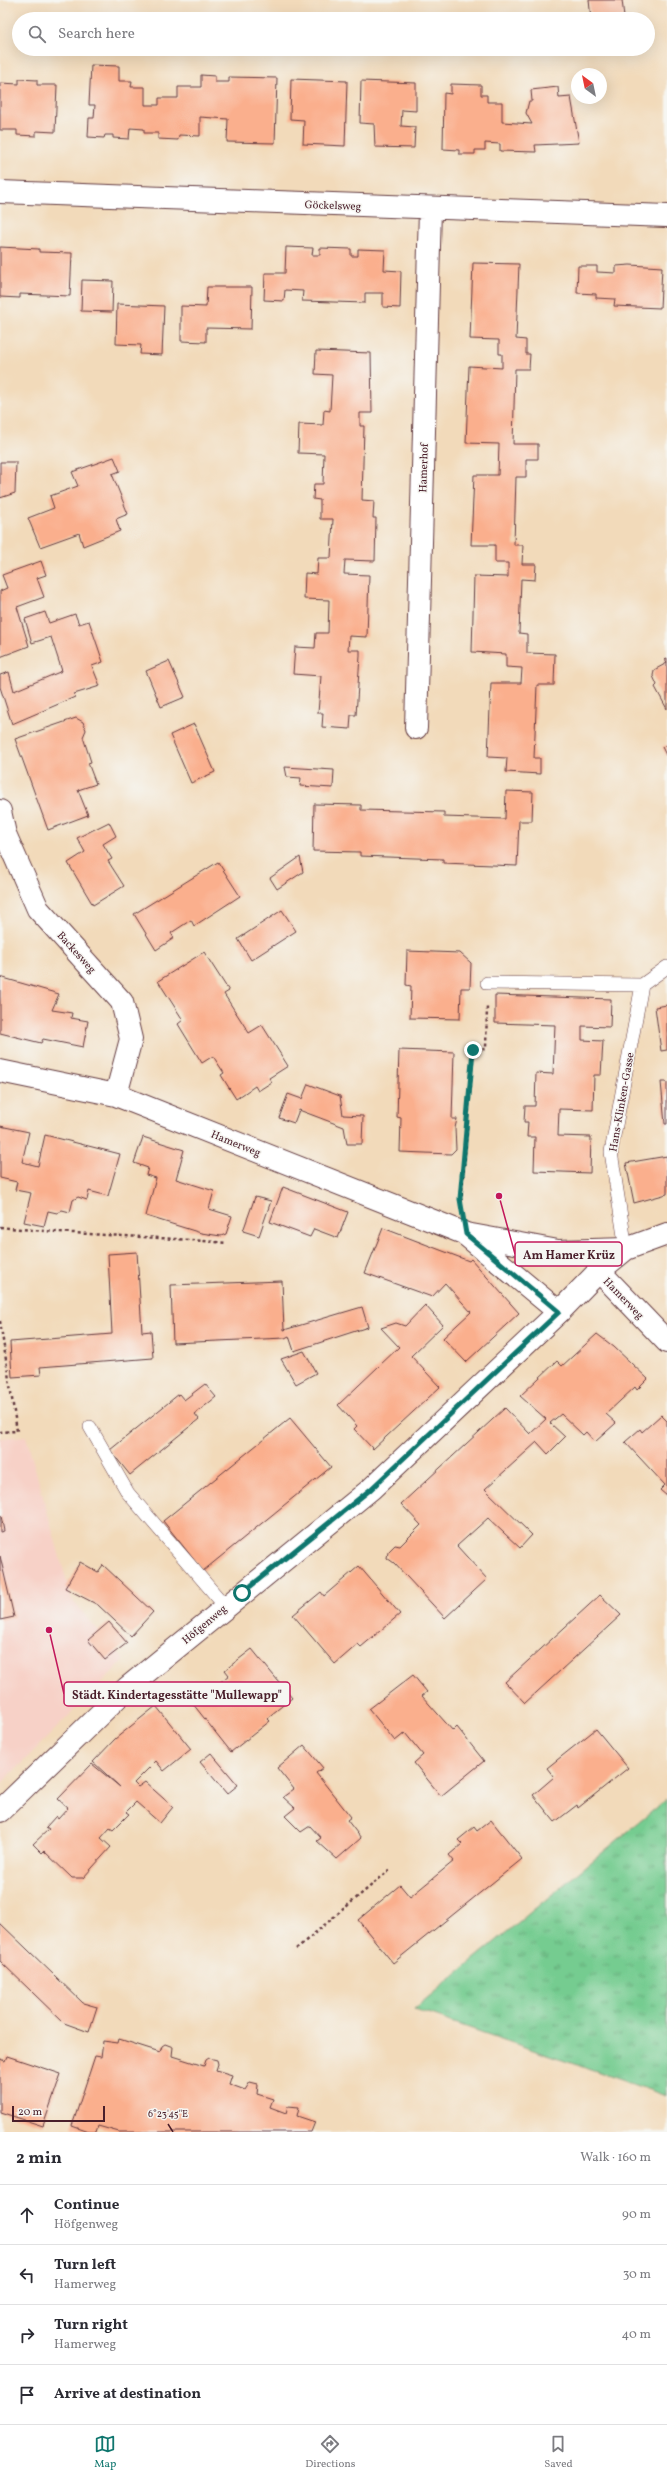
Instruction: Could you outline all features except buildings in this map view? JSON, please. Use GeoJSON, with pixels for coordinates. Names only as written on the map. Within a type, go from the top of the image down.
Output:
{"type":"FeatureCollection","features":[{"type":"Feature","properties":{"kind":"street","name":"Göckelsweg"},"geometry":{"type":"LineString","coordinates":[[0,192],[430,209],[667,216]]}},
{"type":"Feature","properties":{"kind":"street","name":"Hamerhof"},"geometry":{"type":"LineString","coordinates":[[416,728],[430,209]]}},
{"type":"Feature","properties":{"kind":"street","name":"Backesweg"},"geometry":{"type":"LineString","coordinates":[[0,811],[5,834],[38,909],[122,1002],[131,1039],[116,1095]]}},
{"type":"Feature","properties":{"kind":"street","name":"Hamerweg"},"geometry":{"type":"LineString","coordinates":[[0,1071],[116,1095],[466,1234],[558,1251],[626,1249],[667,1234]]}},
{"type":"Feature","properties":{"kind":"street","name":"Hamerweg"},"geometry":{"type":"LineString","coordinates":[[466,1234],[559,1312]]}},
{"type":"Feature","properties":{"kind":"street","name":"Höfgenweg"},"geometry":{"type":"LineString","coordinates":[[3,1802],[127,1688],[225,1606],[371,1489],[559,1312],[599,1271],[626,1249]]}},
{"type":"Feature","properties":{"kind":"street","name":"Hamerweg"},"geometry":{"type":"LineString","coordinates":[[599,1271],[667,1342]]}},
{"type":"Feature","properties":{"kind":"lane"},"geometry":{"type":"LineString","coordinates":[[487,983],[642,985],[667,967]]}},
{"type":"Feature","properties":{"kind":"lane","name":"Hans-Klinken-Gasse"},"geometry":{"type":"LineString","coordinates":[[626,1249],[611,1152],[642,985]]}},
{"type":"Feature","properties":{"kind":"lane"},"geometry":{"type":"LineString","coordinates":[[90,1427],[128,1492],[225,1606]]}},
{"type":"Feature","properties":{"kind":"path"},"geometry":{"type":"LineString","coordinates":[[466,1234],[460,1199],[473,1050],[486,1049],[487,983]]}},
{"type":"Feature","properties":{"kind":"path"},"geometry":{"type":"LineString","coordinates":[[0,1227],[62,1234],[160,1237],[227,1243]]}},
{"type":"Feature","properties":{"kind":"path"},"geometry":{"type":"LineString","coordinates":[[0,1321],[17,1431],[0,1432]]}},
{"type":"Feature","properties":{"kind":"path"},"geometry":{"type":"LineString","coordinates":[[296,1949],[392,1868]]}},
{"type":"Feature","properties":{"kind":"shaded area"},"geometry":{"type":"Polygon","coordinates":[[[26,1436],[72,1600],[124,1660],[0,1785],[0,1438],[26,1436]]]}},
{"type":"Feature","properties":{"kind":"green space"},"geometry":{"type":"Polygon","coordinates":[[[667,1799],[667,2096],[414,2009],[667,1799]]]}},
{"type":"Feature","properties":{"kind":"place","name":"Am Hamer Krüz"},"geometry":{"type":"Point","coordinates":[499,1196]}},
{"type":"Feature","properties":{"kind":"place","name":"Städt. Kindertagesstätte \"Mullewapp\""},"geometry":{"type":"Point","coordinates":[49,1630]}},
{"type":"Feature","properties":{"kind":"route"},"geometry":{"type":"LineString","coordinates":[[242,1593],[371,1489],[559,1312],[466,1234],[460,1199],[473,1050]]}}]}
